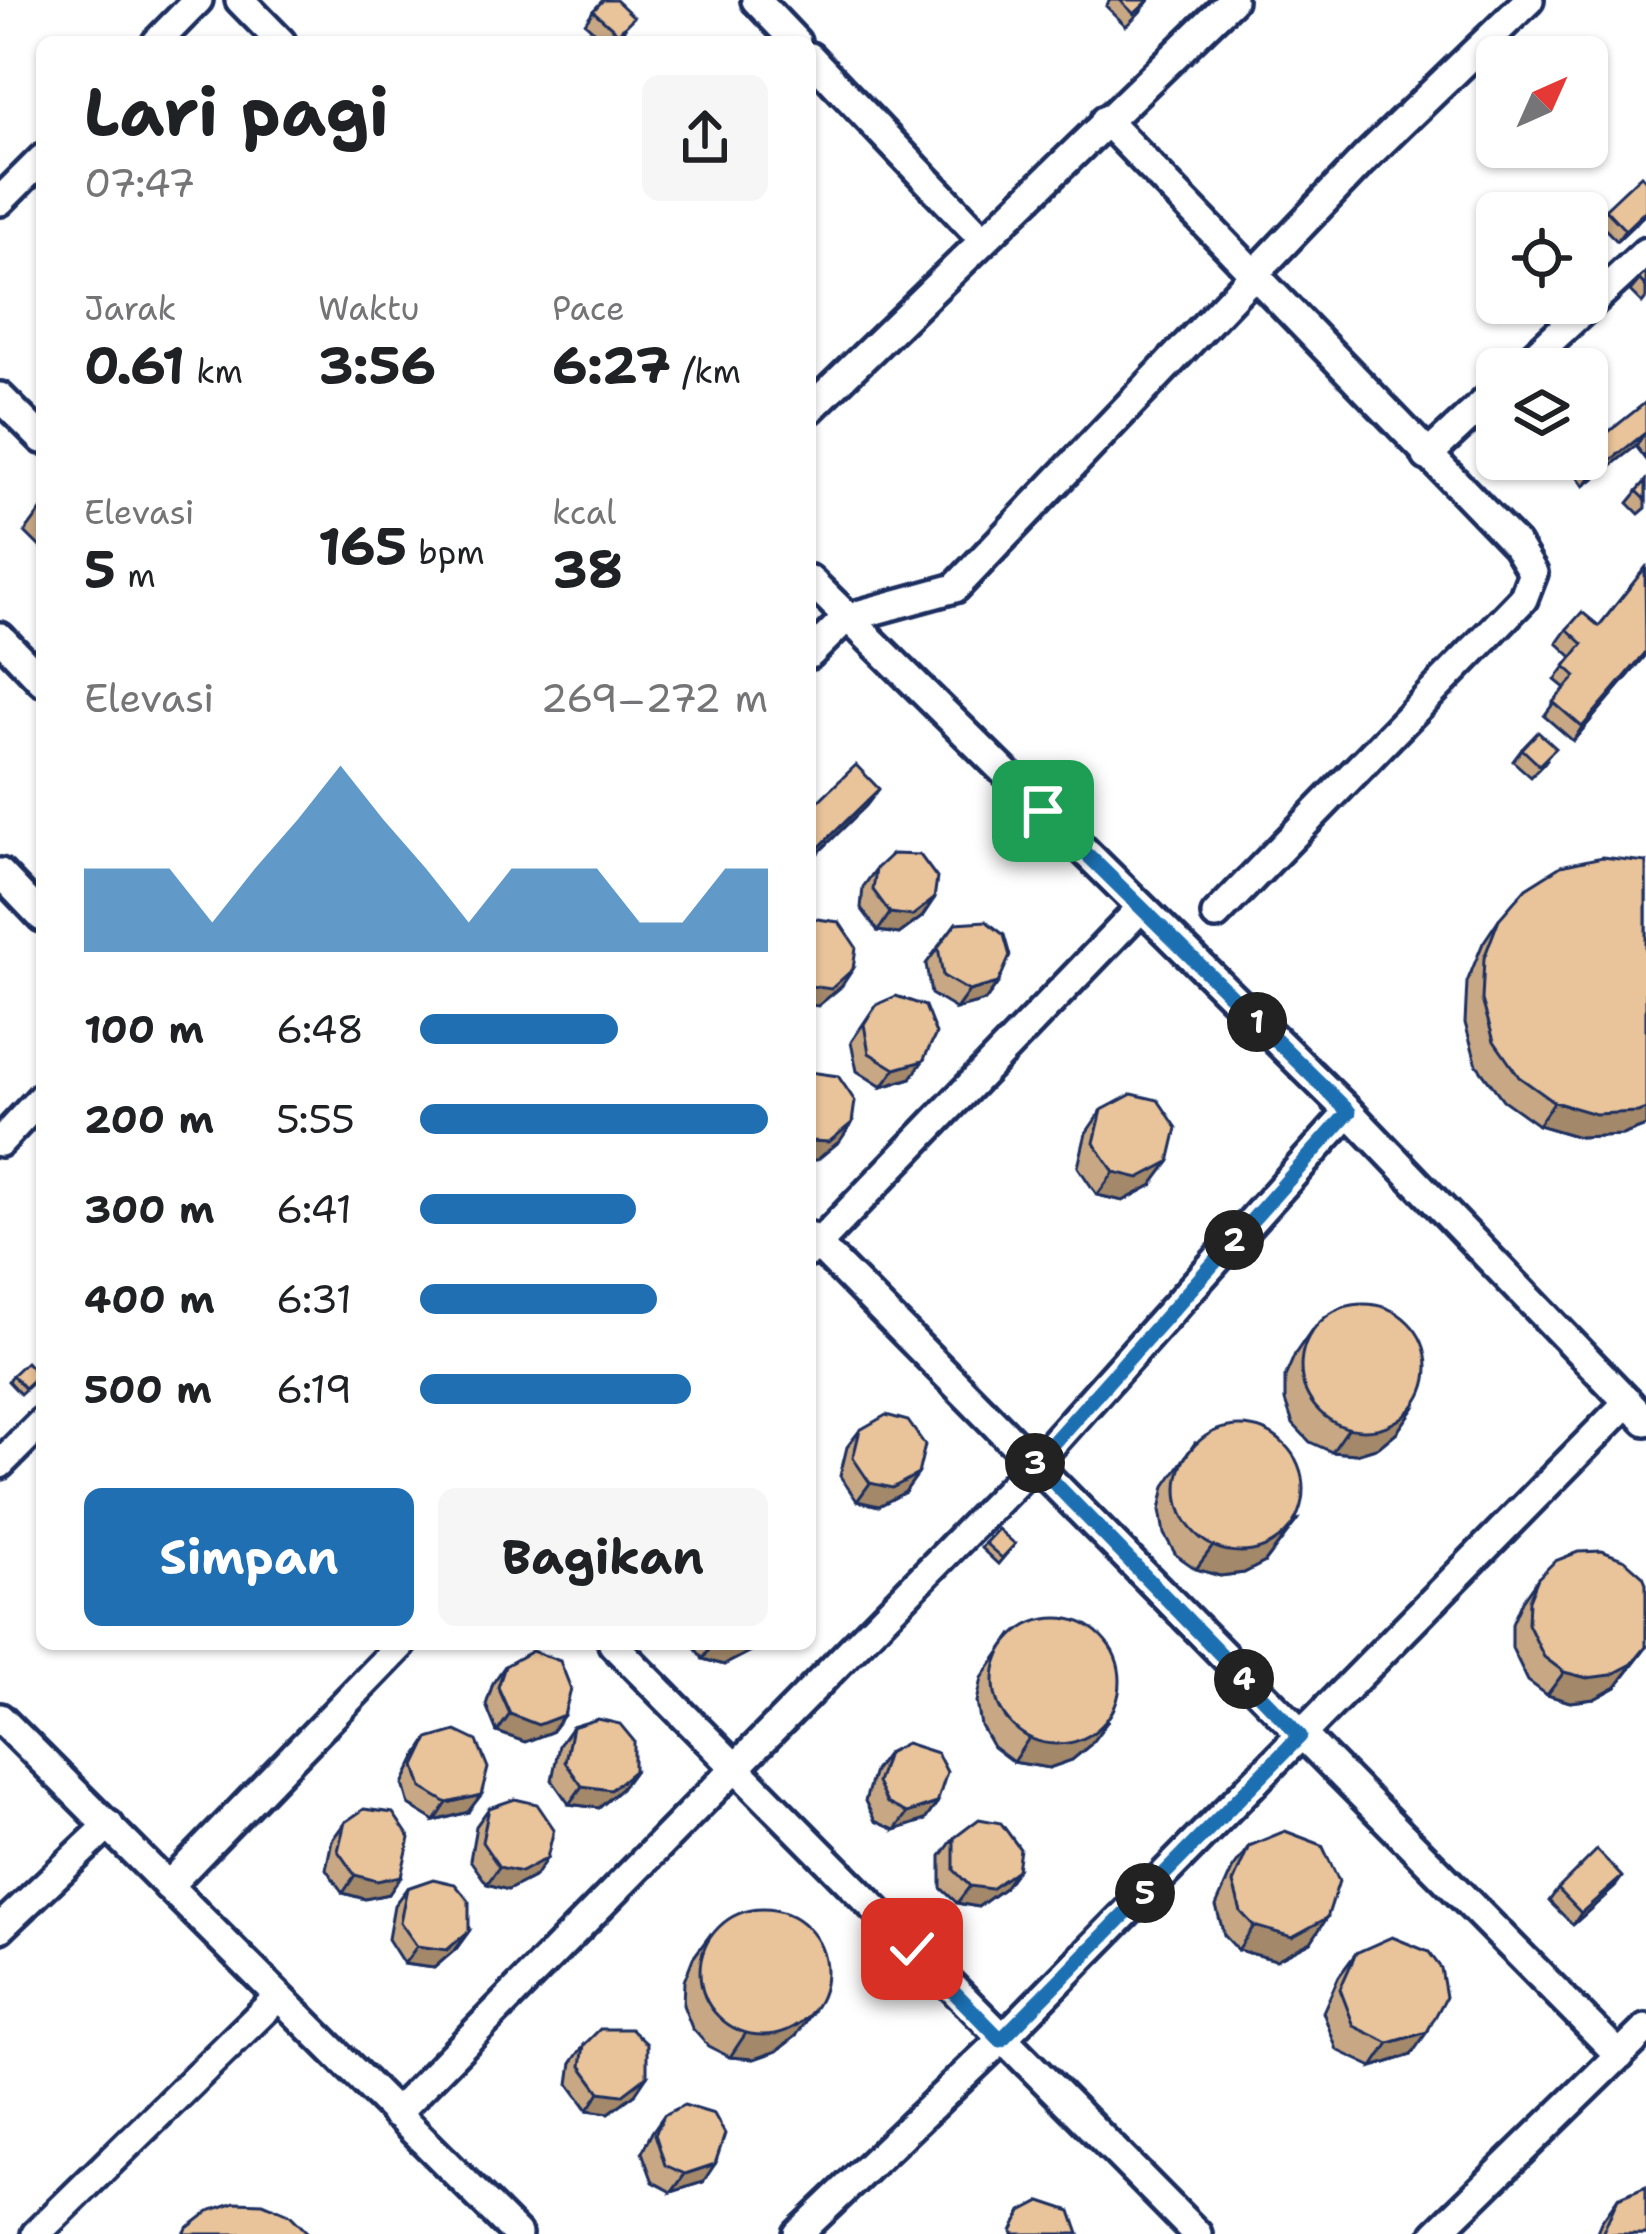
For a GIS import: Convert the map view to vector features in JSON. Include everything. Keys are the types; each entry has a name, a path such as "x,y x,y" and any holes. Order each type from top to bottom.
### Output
{"lane":[{"path":"163,36 198,0"},
{"path":"240,0 275,36"},
{"path":"756,0 790,36"},
{"path":"816,648 846,618 955,588 1252,278 1529,0"},
{"path":"816,403 1229,1"},
{"path":"816,63 982,238"},
{"path":"1105,120 1252,278 1516,545 1533,574 1523,599 1216,915"},
{"path":"0,202 36,165"},
{"path":"1543,348 1646,252"},
{"path":"0,397 36,433"},
{"path":"1427,456 1476,410"},
{"path":"798,2234 1001,2040 1300,1736 1637,1411 1349,1112 816,586"},
{"path":"0,637 36,675"},
{"path":"0,873 36,911"},
{"path":"816,1242 1141,908"},
{"path":"0,1142 36,1103"},
{"path":"395,2114 1035,1463 1349,1112"},
{"path":"816,1248 1620,2056"},
{"path":"0,1464 36,1428"},
{"path":"168,1886 397,1650"},
{"path":"619,1650 1197,2234"},
{"path":"0,1718 276,1999 518,2234"},
{"path":"0,1928 110,1825"},
{"path":"35,2234 276,1999"},
{"path":"1436,2234 1646,2030"}],"building":[{"path":"603,0 616,0 634,17 618,33 593,11"},
{"path":"1120,0 1149,0 1134,14"},
{"path":"1641,175 1646,181 1646,210 1625,230 1608,206"},
{"path":"1646,402 1646,436 1608,462 1608,432"},
{"path":"1645,568 1646,652 1582,727 1553,702 1576,676 1565,666 1583,644 1567,629 1582,612 1599,626"},
{"path":"1538,732 1556,748 1539,765 1522,749"},
{"path":"856,765 879,789 816,850 816,803"},
{"path":"892,854 920,855 937,878 934,899 912,916 890,913 873,890 876,869"},
{"path":"1602,857 1646,862 1646,1109 1638,1112 1595,1114 1554,1102 1519,1077 1494,1041 1482,1000 1484,958 1499,919 1526,888 1561,866"},
{"path":"816,919 839,922 856,947 853,969 831,989 816,987"},
{"path":"986,921 1004,935 1010,956 998,983 969,991 943,976 938,947 956,923"},
{"path":"896,996 925,1006 936,1034 923,1061 895,1069 869,1053 864,1024 876,1005"},
{"path":"816,1073 838,1076 855,1101 852,1123 829,1142 816,1141"},
{"path":"1132,1094 1158,1100 1177,1128 1169,1162 1139,1178 1114,1172 1094,1143 1102,1110"},
{"path":"1364,1304 1388,1309 1409,1322 1422,1343 1427,1367 1422,1391 1409,1412 1388,1425 1364,1430 1340,1425 1319,1412 1306,1391 1301,1367 1306,1343 1319,1322 1340,1309"},
{"path":"26,1362 36,1373 24,1388 12,1375"},
{"path":"886,1415 908,1421 925,1445 918,1474 892,1488 870,1483 853,1458 860,1430"},
{"path":"1240,1426 1264,1431 1285,1444 1298,1465 1303,1489 1298,1513 1285,1534 1264,1547 1240,1552 1216,1547 1195,1534 1182,1513 1177,1489 1182,1465 1195,1444 1216,1431"},
{"path":"998,1529 1015,1544 1002,1558 985,1543"},
{"path":"1602,1551 1625,1560 1643,1576 1646,1647 1632,1664 1611,1675 1587,1678 1564,1672 1544,1657 1528,1624 1529,1600 1538,1578 1555,1561 1578,1552"},
{"path":"1057,1618 1081,1623 1102,1636 1115,1657 1120,1681 1115,1705 1102,1726 1081,1739 1057,1744 1033,1739 1012,1726 999,1705 994,1681 999,1657 1012,1636 1033,1623"},
{"path":"532,1651 560,1661 571,1689 564,1715 538,1725 510,1714 498,1687 505,1666"},
{"path":"598,1719 620,1724 634,1741 634,1771 611,1790 582,1786 565,1762 572,1727"},
{"path":"456,1731 477,1741 488,1768 481,1795 447,1803 422,1788 415,1766 428,1739"},
{"path":"906,1743 937,1753 947,1772 937,1803 907,1813 887,1803 877,1783 887,1753"},
{"path":"515,1799 537,1804 554,1829 547,1858 521,1872 499,1867 482,1842 489,1808"},
{"path":"364,1809 393,1813 410,1838 401,1876 377,1881 355,1875 338,1851 345,1822"},
{"path":"979,1819 1001,1823 1020,1849 1017,1870 991,1889 970,1886 954,1870 954,1838"},
{"path":"1285,1831 1322,1845 1339,1881 1327,1918 1292,1937 1254,1926 1241,1912 1233,1883 1249,1846"},
{"path":"1597,1850 1622,1877 1581,1913 1558,1889"},
{"path":"433,1879 455,1884 469,1901 469,1931 447,1950 417,1946 400,1922 407,1888"},
{"path":"763,1909 787,1914 808,1927 821,1948 826,1972 821,1996 808,2017 787,2030 763,2035 739,2030 718,2017 705,1996 700,1972 705,1948 718,1927 739,1914"},
{"path":"1392,1937 1429,1952 1441,1968 1446,1997 1427,2032 1389,2043 1354,2026 1340,1989 1356,1953"},
{"path":"600,2029 631,2029 647,2044 647,2076 622,2095 600,2092 581,2066 584,2045"},
{"path":"684,2105 714,2114 725,2134 715,2164 685,2174 665,2165 655,2134 664,2115"},
{"path":"1646,2186 1646,2234 1602,2234 1618,2198"},
{"path":"1041,2201 1071,2211 1079,2234 1013,2234 1022,2211"},
{"path":"235,2202 263,2203 289,2214 309,2234 184,2234 209,2211"}],"route":[{"path":"912,1949 1001,2040 1300,1736 1035,1463 1349,1112 1043,811"}]}
